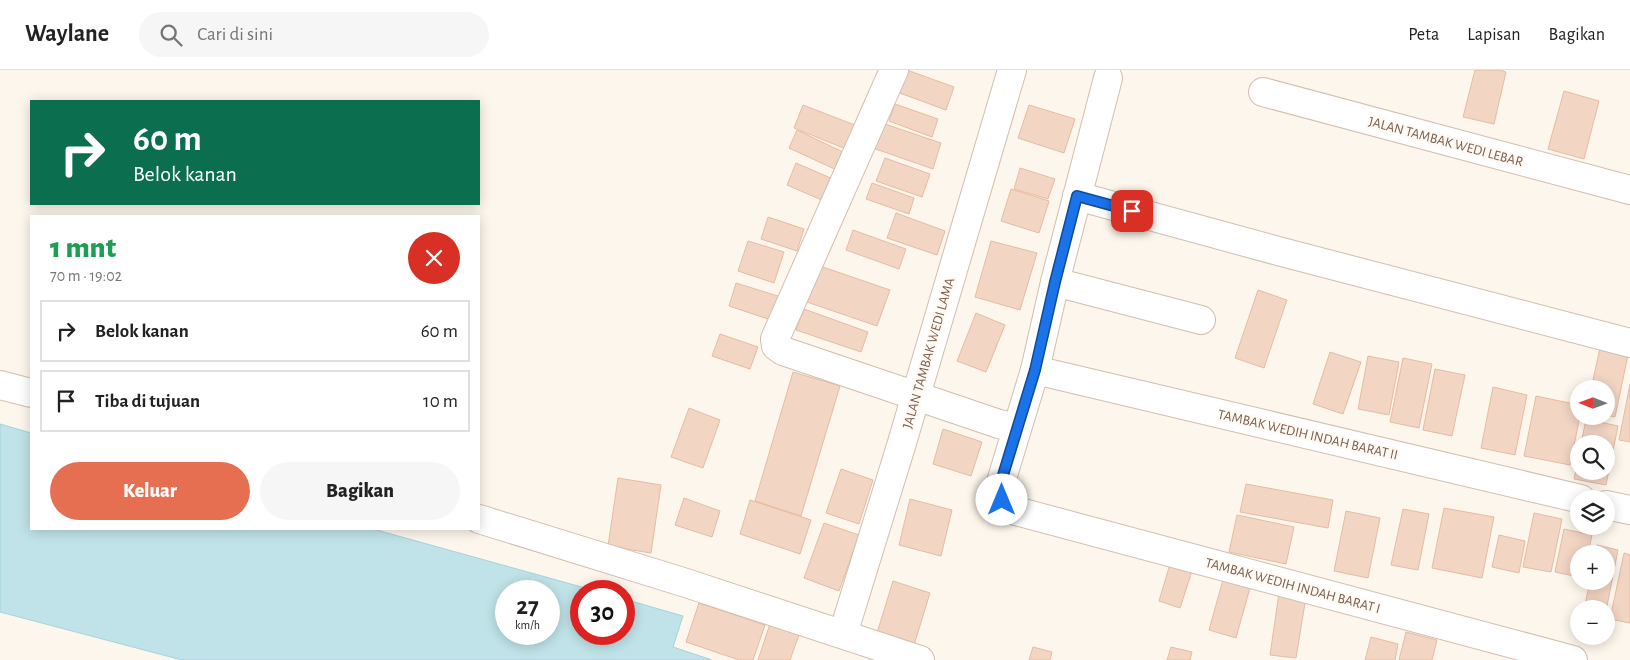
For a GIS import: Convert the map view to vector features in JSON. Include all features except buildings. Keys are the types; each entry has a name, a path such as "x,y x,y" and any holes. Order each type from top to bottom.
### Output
{"street":[{"path":"894,70 775,339 776,346 783,351 998,424 1016,428 1035,370 1055,282 1108,78"},
{"name":"JALAN TAMBAK WEDI LAMA","path":"843,634 1012,70"},
{"name":"JALAN TAMBAK WEDI LEBAR","path":"1263,92 1630,190"},
{"path":"1077,196 1278,251 1630,343"},
{"path":"1055,282 1201,320"},
{"name":"TAMBAK WEDIH INDAH BARAT II","path":"1035,370 1570,496"},
{"path":"0,385 30,393"},
{"name":"TAMBAK WEDIH INDAH BARAT I","path":"1016,428 1000,485 1002,500 1012,510 1573,660"},
{"path":"1615,507 1630,510"},
{"path":"480,519 686,583 920,660"}],"water":[{"path":"0,424 30,433 30,530 377,530 556,580 495,580 495,645 560,645 560,581 570,584 570,645 635,645 635,602 683,616 673,647 712,660 182,660 0,612"}],"route":[{"path":"1002,500 1000,485 1035,370 1077,196 1132,211"}]}
